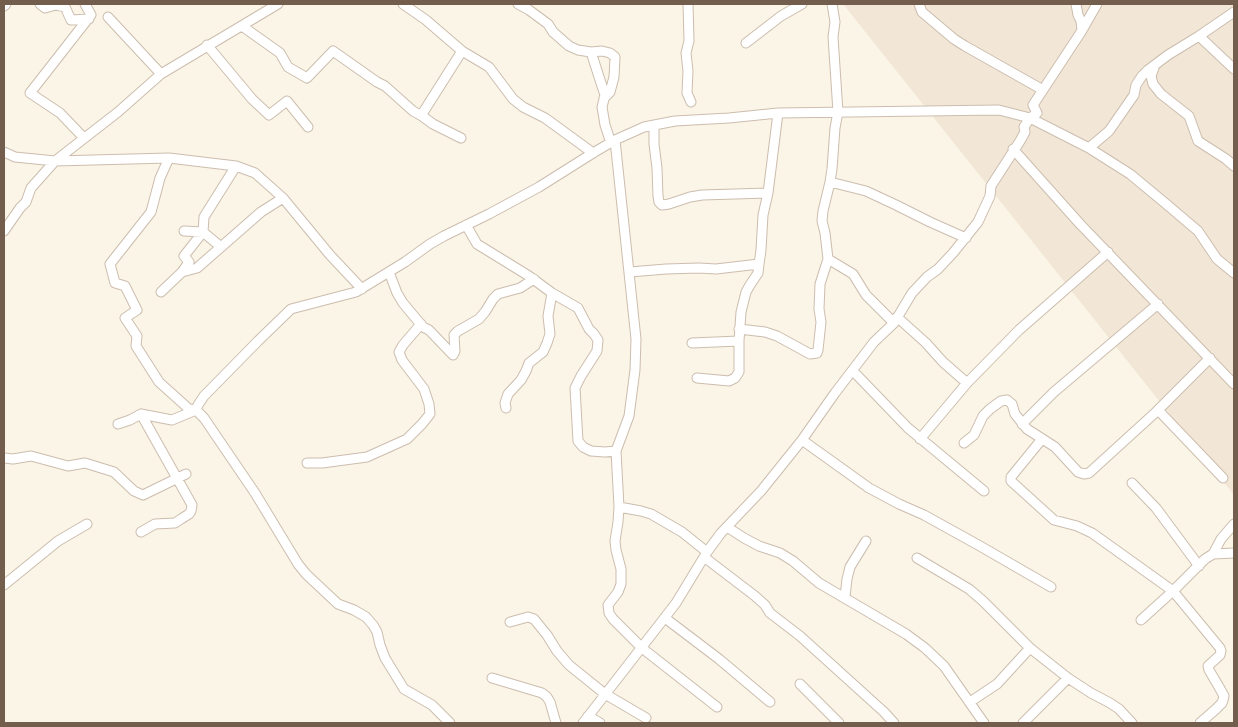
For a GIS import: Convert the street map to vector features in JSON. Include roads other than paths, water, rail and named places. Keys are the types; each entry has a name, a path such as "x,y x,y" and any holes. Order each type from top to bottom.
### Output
{"street":[{"path":"40,4 45,8 56,5 65,7 71,20 88,19"},
{"path":"84,138 60,113 30,93 91,15 85,4"},
{"path":"4,231 26,202 31,188 55,162 118,112 160,74 278,4"},
{"path":"404,4 417,8 426,20 462,51 489,67 513,99 523,107 545,118 593,153"},
{"path":"518,4 548,24 553,32 569,46 590,52 602,51 610,53 615,57 614,77 610,92 604,98"},
{"path":"688,4 687,93 691,102"},
{"path":"746,44 781,16 802,4"},
{"path":"740,329 771,334 810,354 817,353 821,322 819,308 820,284 828,259 822,222 832,169 838,112 833,38 835,22 832,4"},
{"path":"919,4 922,12 954,39 1044,90"},
{"path":"1076,4 1082,30"},
{"path":"600,723 586,720 676,603 706,554 802,440 874,342 895,320 912,293 927,277 938,269 978,222 990,196 992,186 1025,132 1024,127 1030,118 1037,113 1033,105 1097,4"},
{"path":"1089,148 1109,131 1134,95 1136,85 1142,76 1155,65 1234,12"},
{"path":"108,18 160,74"},
{"path":"242,26 280,54 288,67 307,78 332,51 385,86 413,111 433,124 461,138"},
{"path":"1198,36 1234,69"},
{"path":"207,45 252,99 269,115 287,101 308,127"},
{"path":"422,116 462,51"},
{"path":"590,52 605,95 602,107 605,125 613,141 630,272 636,340 630,416 616,451 619,507 615,541 621,569 621,584 618,592 608,605 609,613 642,648 717,707"},
{"path":"1155,65 1151,76 1153,84 1161,94 1189,116 1198,140 1234,166"},
{"path":"118,424 141,414 172,420 196,410 204,396 292,309 356,292 430,244 539,187 613,141 644,127 675,121 778,113 999,110 1030,118 1089,148 1130,174 1198,231 1217,259 1234,273"},
{"path":"697,378 730,381 739,372 741,312 750,284 758,273 762,250 763,215 768,193 778,113"},
{"path":"654,125 658,196 659,202 662,205 690,197 768,193"},
{"path":"1015,148 1080,224 1234,384"},
{"path":"4,152 15,157 55,162 169,158 236,166 254,174 283,198 330,255 362,289"},
{"path":"169,158 160,178 151,212 110,264 115,284 125,286 137,310 125,318 137,336 136,346 159,382 190,409 196,410 204,418 255,493 306,574 338,604 366,617 377,632 385,658 404,689 432,705 450,723"},
{"path":"161,292 182,272 189,262 184,256 203,232 204,218 236,166"},
{"path":"830,182 866,191 966,238"},
{"path":"182,272 197,268 261,212 283,198"},
{"path":"466,225 477,244 578,308 589,329 598,340 597,351 580,376 575,388 578,441 583,447 591,451 616,451"},
{"path":"184,231 203,232 221,247"},
{"path":"920,439 967,383 1019,330 1108,252"},
{"path":"828,259 852,274 866,296 926,343 943,362 967,383"},
{"path":"630,272 666,269 716,269 759,264"},
{"path":"389,272 403,303 452,355 456,351 454,335 479,319 498,294 520,288 534,279"},
{"path":"506,408 505,403 508,394 521,380 529,363 543,352 547,343 550,334 548,316 552,293"},
{"path":"1022,424 1054,392 1158,304"},
{"path":"307,463 367,458 407,439 422,424 430,414 429,404 424,389 402,360 399,352 421,324"},
{"path":"692,343 739,341"},
{"path":"964,443 974,435 983,416 990,409 1001,401 1007,400 1012,404 1014,414 1027,430 1055,447 1078,472 1089,473 1158,410 1210,358"},
{"path":"853,371 920,439 984,491"},
{"path":"1158,410 1223,478"},
{"path":"141,414 192,505 191,511 181,519 174,522 155,524 141,532"},
{"path":"1042,439 1011,477 1011,481 1054,520 1077,526 1092,533 1173,591 1220,648 1220,655 1208,666 1224,696 1222,704 1200,723"},
{"path":"802,440 869,488 924,515 1051,587"},
{"path":"4,458 13,459 31,456 68,466 85,463 114,472 134,490 143,494 186,474"},
{"path":"1132,483 1156,508 1198,566"},
{"path":"619,507 651,514 682,532 765,605 770,613 800,636 894,723"},
{"path":"4,585 58,541 87,524"},
{"path":"1213,554 1221,539 1234,524"},
{"path":"727,527 759,546 780,553 793,561 819,583 906,634 925,648 944,666 984,723"},
{"path":"845,597 850,567 866,542"},
{"path":"1141,620 1205,559 1213,554 1234,553"},
{"path":"917,558 969,589 983,600 1030,648 1068,678 1119,709 1132,723"},
{"path":"510,622 528,618 534,619 569,665 605,694 646,718"},
{"path":"665,618 719,659 770,702"},
{"path":"970,702 997,684 1030,648"},
{"path":"492,678 542,693 550,702 556,723"},
{"path":"1023,723 1068,678"},
{"path":"800,684 839,723"}]}
